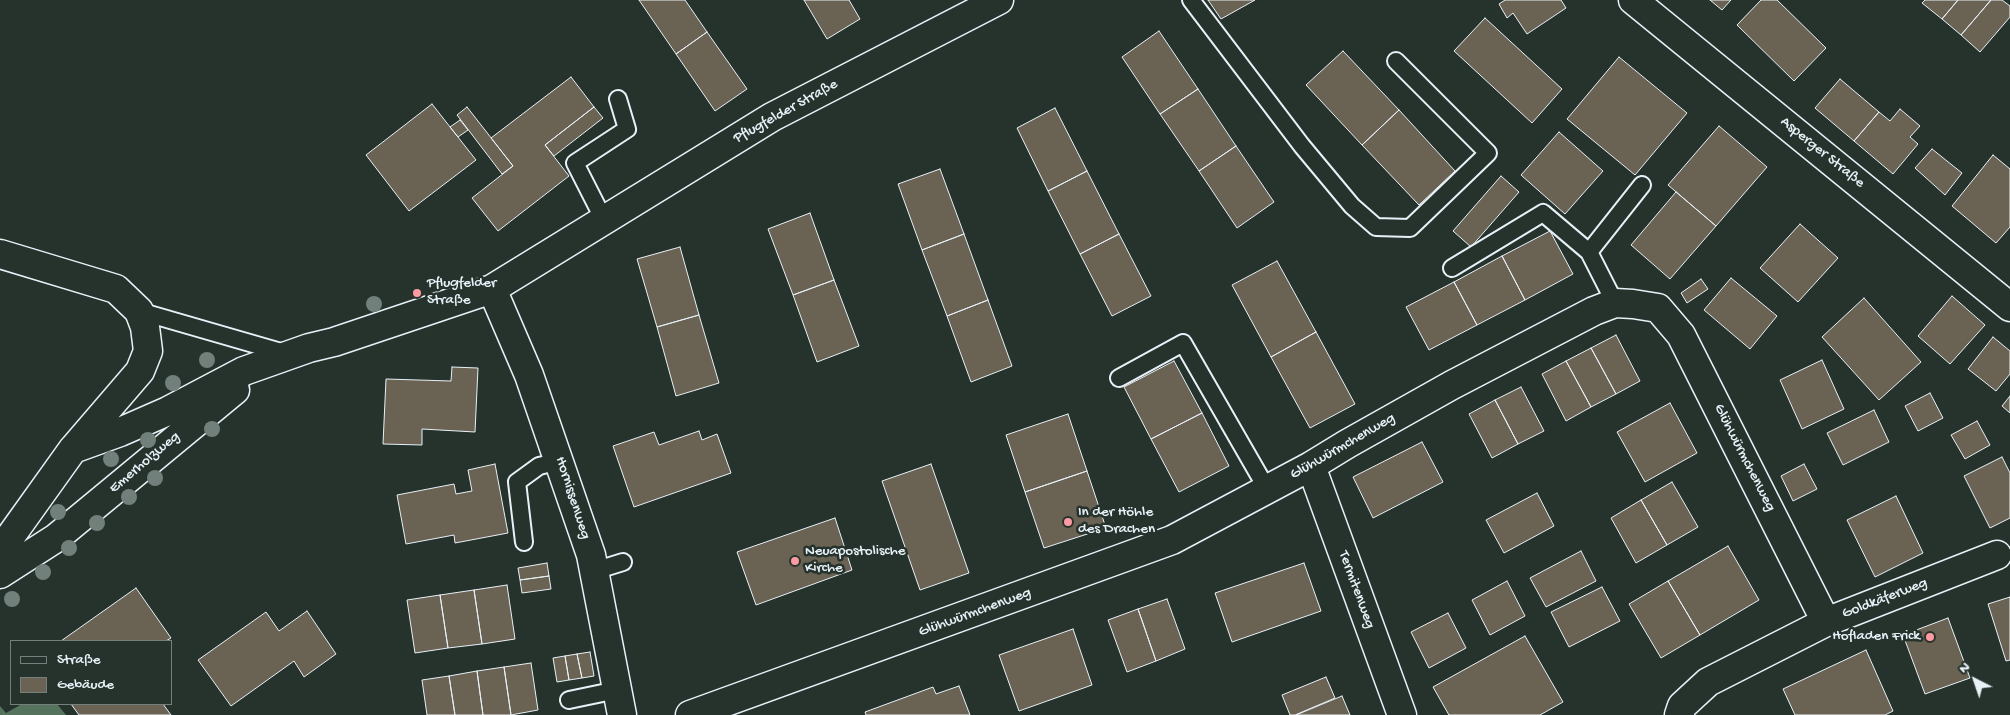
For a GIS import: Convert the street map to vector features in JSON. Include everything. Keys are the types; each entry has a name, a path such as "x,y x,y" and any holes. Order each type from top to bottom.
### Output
{"street":[{"name":"Pflugfelder Straße","path":"334,342 492,289 772,117 998,0"},
{"name":"Asperger Straße","path":"1633,0 2010,307"},
{"path":"0,254 116,289 139,311 145,327 148,351 140,371 73,449 0,551"},
{"name":"Hornissenweg","path":"492,289 530,375 591,555 619,703"},
{"name":"Glühwürmchenweg","path":"690,715 1172,540 1311,466 1452,386 1594,311 1615,303 1658,308 1681,335 1826,622"},
{"name":"Emerholzweg","path":"73,449 152,418 244,371 291,354 334,342"},
{"name":"Emerholzweg","path":"0,574 56,538 238,387 291,354"},
{"name":"Termitenweg","path":"1311,466 1402,715"},
{"name":"Goldkäferweg","path":"1679,715 1682,706 1708,682 1826,622 1997,555"}],"lane":[{"path":"1192,0 1296,139 1352,206 1376,227 1410,228 1488,152 1396,61"},
{"path":"604,220 575,163 627,130 618,99"},
{"path":"1589,252 1642,186"},
{"path":"1452,268 1543,213 1589,252 1615,303"},
{"path":"139,311 291,354"},
{"path":"1119,378 1183,343 1267,489"},
{"path":"524,542 517,482 539,466 560,461"},
{"path":"594,571 623,562"},
{"path":"569,700 619,703"}],"green space":[{"path":"20,705 58,705 66,715 0,715 0,706 6,713"}],"building":[{"path":"639,0 685,0 707,32 676,54"},
{"path":"804,0 849,0 860,19 827,39"},
{"path":"1208,0 1255,0 1221,19"},
{"path":"1505,0 1561,0 1566,8 1527,34 1513,13 1507,18 1499,4"},
{"path":"1710,0 1731,0 1722,10"},
{"path":"1761,0 1777,0 1826,48 1794,81 1737,25"},
{"path":"1925,0 1958,0 1942,19 1922,3"},
{"path":"1958,0 1991,0 1961,35 1942,19"},
{"path":"1991,0 2002,0 2010,6 2010,17 1980,52 1961,35"},
{"path":"1485,18 1562,89 1532,123 1454,51"},
{"path":"1159,31 1198,89 1160,114 1122,57"},
{"path":"707,32 747,89 715,111 676,54"},
{"path":"1343,51 1399,110 1362,145 1306,85"},
{"path":"1619,57 1687,113 1635,175 1567,119"},
{"path":"571,77 594,107 545,145 569,176 498,231 472,198 513,166 491,138"},
{"path":"1840,79 1879,112 1854,141 1815,108"},
{"path":"1198,89 1236,146 1199,171 1160,114"},
{"path":"432,104 476,160 409,211 366,155"},
{"path":"467,107 513,166 502,174 457,115"},
{"path":"594,107 603,118 554,156 545,145"},
{"path":"1055,108 1087,171 1048,191 1017,128"},
{"path":"1900,109 1920,126 1910,137 1918,144 1893,174 1854,141 1879,112 1890,121"},
{"path":"1399,110 1455,171 1419,205 1362,145"},
{"path":"460,120 468,130 458,137 450,127"},
{"path":"1719,126 1767,167 1716,226 1668,185"},
{"path":"1559,132 1603,171 1565,214 1521,175"},
{"path":"1236,146 1274,202 1237,228 1199,171"},
{"path":"1932,149 1962,173 1945,195 1915,168"},
{"path":"1993,155 2010,169 2010,227 1996,243 1952,206"},
{"path":"940,169 964,234 922,250 898,184"},
{"path":"1087,171 1119,234 1080,254 1048,191"},
{"path":"1501,176 1519,192 1471,247 1453,231"},
{"path":"1676,192 1716,226 1670,279 1631,245"},
{"path":"810,213 834,280 793,295 768,229"},
{"path":"1800,224 1838,258 1798,302 1760,268"},
{"path":"1550,231 1573,274 1525,300 1502,256"},
{"path":"964,234 988,300 947,316 922,250"},
{"path":"1119,234 1151,296 1112,316 1080,254"},
{"path":"680,247 699,315 657,327 637,259"},
{"path":"1502,256 1525,300 1477,325 1454,282"},
{"path":"1277,261 1316,332 1271,357 1232,285"},
{"path":"1731,278 1777,316 1750,349 1704,310"},
{"path":"1701,279 1708,289 1687,303 1681,293"},
{"path":"834,280 859,346 817,362 793,295"},
{"path":"1454,282 1477,325 1429,350 1406,307"},
{"path":"1952,296 1985,325 1950,364 1918,336"},
{"path":"1864,298 1921,362 1879,400 1822,337"},
{"path":"988,300 1012,366 971,382 947,316"},
{"path":"699,315 719,383 676,396 657,327"},
{"path":"1316,332 1355,404 1310,428 1271,357"},
{"path":"1616,335 1640,381 1616,394 1591,348"},
{"path":"1993,337 2010,351 2010,374 1996,391 1968,369"},
{"path":"1591,348 1616,394 1591,407 1566,361"},
{"path":"1822,360 1844,409 1802,429 1780,380"},
{"path":"1174,361 1202,413 1151,439 1124,387"},
{"path":"1566,361 1591,407 1566,421 1542,374"},
{"path":"452,367 478,368 475,432 422,429 422,445 383,444 386,379 451,381"},
{"path":"1521,387 1544,431 1518,444 1495,400"},
{"path":"1930,393 1943,418 1918,431 1905,406"},
{"path":"2010,396 2010,413 2002,406"},
{"path":"1495,400 1518,444 1492,458 1469,414"},
{"path":"1670,403 1697,453 1645,482 1617,432"},
{"path":"1874,410 1889,442 1843,465 1827,433"},
{"path":"1202,413 1229,466 1179,492 1151,439"},
{"path":"1068,414 1087,471 1025,492 1006,435"},
{"path":"1977,421 1990,445 1965,459 1951,435"},
{"path":"699,431 702,440 717,434 731,473 634,507 613,446 654,432 659,445"},
{"path":"1422,442 1443,482 1373,518 1353,477"},
{"path":"2002,457 2010,473 2010,518 1990,528 1964,476"},
{"path":"495,464 508,533 455,543 454,535 406,544 397,495 454,484 456,494 472,491 468,470"},
{"path":"931,464 969,573 920,590 882,481"},
{"path":"1804,464 1817,489 1793,501 1781,476"},
{"path":"1087,471 1106,528 1044,548 1025,492"},
{"path":"1672,482 1698,527 1667,545 1641,500"},
{"path":"1537,493 1554,526 1504,553 1486,520"},
{"path":"1896,496 1923,553 1875,577 1847,520"},
{"path":"1641,500 1667,545 1636,563 1611,518"},
{"name":"Neuapostolische Kirche","path":"835,518 852,570 756,605 737,552"},
{"path":"1728,546 1759,600 1700,635 1668,581"},
{"path":"1581,551 1596,581 1546,607 1530,578"},
{"path":"547,563 549,576 520,580 518,568"},
{"path":"1304,563 1321,611 1232,642 1215,593"},
{"path":"549,576 551,589 522,593 520,580"},
{"path":"1507,581 1525,616 1490,635 1472,600"},
{"path":"1668,581 1700,635 1661,658 1629,604"},
{"path":"507,585 515,639 482,644 474,590"},
{"path":"1602,587 1620,621 1569,647 1551,612"},
{"path":"136,588 171,638 168,640 62,640"},
{"path":"474,590 482,644 448,648 440,595"},
{"path":"440,595 448,648 415,653 407,600"},
{"path":"2010,597 2010,660 2006,661 1988,604"},
{"path":"1167,599 1185,649 1156,661 1138,609"},
{"path":"1138,609 1156,661 1127,672 1108,620"},
{"path":"307,611 336,654 304,677 294,661 231,706 198,660 266,612 279,631"},
{"path":"1448,613 1466,648 1429,668 1411,632"},
{"path":"1948,618 1970,678 1925,694 1903,635"},
{"path":"1073,629 1092,685 1019,711 999,655"},
{"path":"1525,636 1563,702 1540,715 1449,715 1433,687"},
{"path":"1866,650 1893,711 1885,715 1795,715 1783,689"},
{"path":"590,652 594,676 582,678 577,654"},
{"path":"577,654 582,678 569,680 565,656"},
{"path":"565,656 569,680 557,682 553,658"},
{"path":"531,663 538,710 511,715 504,667"},
{"path":"504,667 511,715 483,715 477,671"},
{"path":"477,671 483,715 455,715 449,676"},
{"path":"449,676 455,715 427,715 422,680"},
{"path":"1326,677 1335,698 1295,715 1290,715 1282,695"},
{"path":"959,686 970,715 866,715 865,712 933,687 936,694"},
{"path":"1342,696 1350,715 1296,715"},
{"path":"72,705 164,705 171,715 79,715"}],"place":[{"name":"Pflugfelder Straße","path":"417,293"},
{"name":"In der Höhle des Drachen","path":"1068,522"},
{"name":"Neuapostolische Kirche","path":"795,561"},
{"name":"Hofladen Frick","path":"1930,637"}]}
